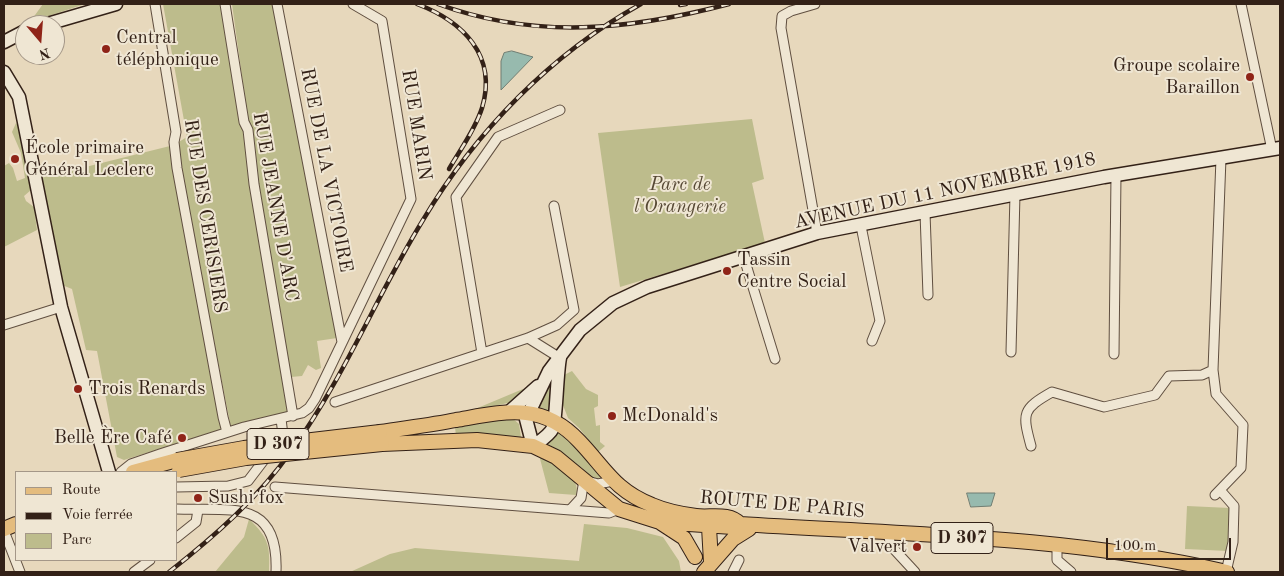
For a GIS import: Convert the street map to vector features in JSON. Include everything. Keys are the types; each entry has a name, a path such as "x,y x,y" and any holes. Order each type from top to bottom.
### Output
{"main road":[{"path":"65,19 116,4"},
{"path":"4,72 7,82 20,97 61,307 109,471"},
{"name":"AVENUE DU 11 NOVEMBRE 1918","path":"529,412 542,383 580,330 613,303 647,287 744,258 817,233 861,226 1116,175 1276,149"},
{"name":"AVENUE DU 11 NOVEMBRE 1918","path":"556,422 556,374 560,358"},
{"path":"510,411 542,383"},
{"name":"ROUTE DE PARIS","path":"141,471 381,438 510,411 529,412 556,422 570,431 613,482 650,504 698,517 719,516 736,520 744,526"},
{"path":"529,412 526,424 533,446 547,436 556,422"},
{"name":"ROUTE DE PARIS","path":"381,438 477,440 533,446 556,457 619,509 660,522 709,527 721,522 744,526 1057,548 1165,559 1226,572"},
{"path":"698,517 709,527"},
{"path":"660,522 684,538 695,557 697,572"},
{"path":"4,532 15,525"},
{"path":"707,567 744,526"},
{"path":"695,557 709,527"},
{"path":"707,567 709,527"},
{"name":"ROUTE DE PARIS","path":"1057,548 1151,560 1210,572"}],"street":[{"name":"RUE DES CERISIERS","path":"156,4 176,132 174,142 177,168 227,432"},
{"name":"RUE JEANNE D'ARC","path":"225,4 244,122 248,130 254,184 293,416"},
{"name":"RUE DE LA VICTOIRE","path":"278,4 342,342"},
{"name":"RUE MARIN","path":"293,416 309,408 411,199 382,21 354,4"},
{"path":"816,4 791,11 782,16 781,28 817,233"},
{"path":"1241,4 1276,149"},
{"path":"482,353 456,197 498,138 560,110"},
{"path":"1221,158 1213,370 1216,394 1243,425 1241,468 1218,493 1234,506 1233,542 1226,572"},
{"path":"1114,354 1116,175"},
{"path":"1011,352 1016,194"},
{"path":"335,402 528,338 557,325 574,310 554,206"},
{"path":"925,213 928,295"},
{"path":"861,226 880,321 872,341"},
{"path":"744,258 775,360"},
{"path":"4,325 61,307"},
{"path":"528,338 560,358"},
{"path":"1031,446 1024,421 1030,404 1052,392 1104,407 1155,394 1169,376 1202,375 1213,370"},
{"path":"122,471 131,464 227,432 293,416"},
{"path":"178,486 228,486 248,481 283,435 281,419"},
{"path":"570,510 581,498 584,480 598,484 613,482"},
{"path":"276,487 609,513 619,509"},
{"path":"178,509 244,512 259,519 274,538 276,572"},
{"path":"178,536 196,522 198,510"},
{"path":"4,532 15,560"},
{"path":"888,535 891,546 915,572"},
{"path":"1057,548 1057,560 1071,572"},
{"path":"733,572 739,560"},
{"path":"134,572 149,561"}],"green space":[{"path":"43,4 85,4 51,15 35,15"},
{"path":"163,4 221,4 292,413 231,428 176,148 177,143 187,137"},
{"path":"232,4 274,4 337,338 317,341 321,368 316,370 308,365 302,376 291,377 252,149"},
{"name":"Parc de l'Orangerie","path":"752,119 764,179 752,183 765,243 620,287 598,133"},
{"name":"École primaire Général Leclerc","path":"16,123 20,128 31,190 24,196 26,201 34,207 37,230 4,247 4,166 9,163 13,168 17,181 25,178 21,153 12,132"},
{"path":"170,146 222,429 124,460 117,457 97,351 86,350 72,289 62,285 41,178"},
{"path":"572,371 586,389 598,395 598,406 594,408 596,426 600,425 600,442 605,446 598,452 579,428 568,418 561,400 564,375"},
{"path":"552,376 550,412 537,408"},
{"path":"523,389 525,391 512,402 468,412"},
{"path":"510,416 519,424 521,437 456,436 455,427"},
{"path":"558,429 582,452 601,477 594,481 582,468 548,444"},
{"path":"539,455 558,466 571,477 577,488 576,495 549,493"},
{"path":"1187,506 1230,508 1228,551 1185,549"},
{"path":"249,519 261,532 267,543 269,572 215,572 244,537"},
{"path":"584,524 627,528 663,537 679,561 681,572 350,572 390,554 415,548 579,561"}],"water":[{"path":"512,51 533,57 501,90 501,61 504,53"},
{"path":"967,493 995,493 991,506 971,507"}],"railway":[{"path":"417,4 433,11 462,30 480,56 485,72 486,89 482,108 471,132 449,169"},
{"path":"438,4 511,23 547,27 619,25 656,20 729,4"},
{"path":"169,572 251,500 292,450 328,394 406,248 444,187 467,156 518,97 546,71 576,46 641,4"},
{"path":"680,5 686,4"}],"place":[{"name":"Central téléphonique","path":"106,49"},
{"name":"Groupe scolaire Baraillon","path":"1250,77"},
{"name":"École primaire Général Leclerc","path":"15,159"},
{"name":"Tassin Centre Social","path":"727,271"},
{"name":"Trois Renards","path":"78,389"},
{"name":"McDonald's","path":"612,416"},
{"name":"Belle Ère Café","path":"182,438"},
{"name":"Sushi fox","path":"198,498"},
{"name":"Valvert","path":"917,547"}]}
